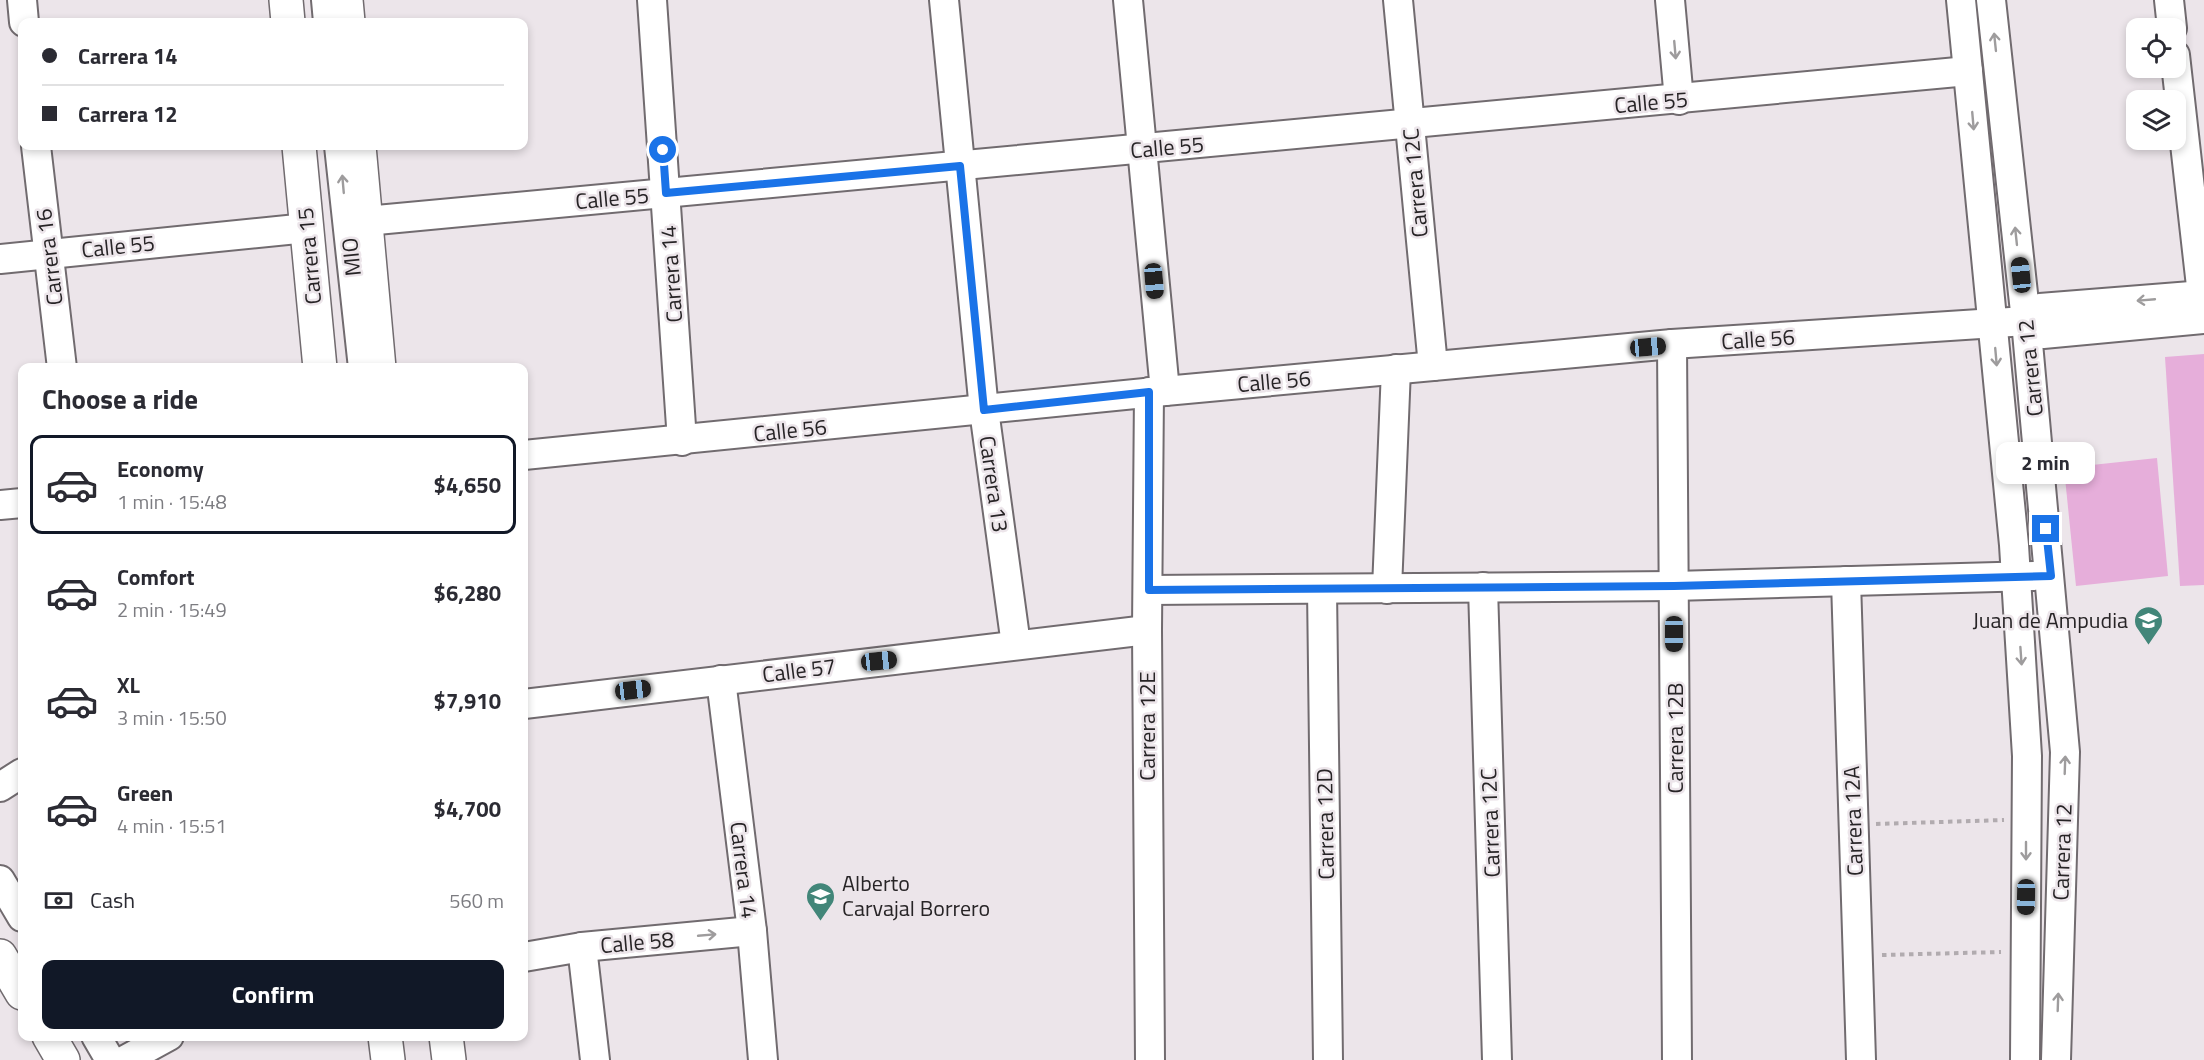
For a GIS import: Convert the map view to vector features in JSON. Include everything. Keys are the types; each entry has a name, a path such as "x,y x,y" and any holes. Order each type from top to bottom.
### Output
{"main road":[{"path":"286,0 288,18"},
{"path":"346,0 348,18"},
{"name":"Carrera 15","path":"299,150 320,363"},
{"path":"359,150 379,363"},
{"path":"0,956 18,986"},
{"path":"52,1041 63,1060"},
{"path":"386,1041 388,1060"},
{"path":"446,1041 448,1060"}],"street":[{"path":"22,0 24,18"},
{"path":"301,0 303,18"},
{"path":"326,0 328,18"},
{"name":"Carrera 14","path":"652,0 682,441"},
{"name":"Carrera 13","path":"944,0 984,410 1016,645"},
{"name":"Carrera 12E","path":"1128,0 1142,149 1157,392 1147,630 1150,1060"},
{"name":"Carrera 12C","path":"1398,0 1433,366"},
{"path":"1670,0 1679,100"},
{"name":"Carrera 12","path":"1961,0 2016,577 2027,756 2025,1060"},
{"name":"Carrera 12","path":"1991,0 2034,328 2065,752 2056,1060"},
{"path":"2169,0 2171,18"},
{"name":"Calle 55","path":"366,221 1679,100 1968,71"},
{"path":"2178,78 2203,303"},
{"name":"Carrera 16","path":"36,150 61,363"},
{"name":"MIO","path":"315,150 336,363"},
{"name":"MIO","path":"339,150 362,363"},
{"name":"Calle 55","path":"0,259 307,228"},
{"name":"Calle 56","path":"528,455 1396,369 1671,345 1992,324 2034,328 2040,308 2203,303"},
{"name":"Carrera 12B","path":"1671,345 1677,1060"},
{"path":"1387,589 1396,369"},
{"path":"0,505 18,503"},
{"path":"1149,590 1674,586 2051,576"},
{"name":"Carrera 12A","path":"1846,581 1861,1060"},
{"name":"Carrera 12C","path":"1484,587 1497,1060"},
{"name":"Carrera 12D","path":"1322,589 1328,1060"},
{"name":"Calle 57","path":"528,704 1147,630"},
{"name":"Carrera 14","path":"721,680 752,931 763,1060"},
{"path":"0,788 18,776"},
{"path":"0,880 18,910"},
{"name":"Calle 58","path":"528,956 582,947 752,931"},
{"path":"582,947 595,1060"},
{"path":"99,1041 110,1060"},
{"path":"125,1060 159,1041"},
{"path":"402,1041 404,1060"},
{"path":"432,1041 434,1060"}],"path":[{"path":"1853,825 2010,820"},
{"path":"1857,955 2006,952"}],"shaded area":[{"path":"2204,354 2204,585 2180,586 2165,357"},
{"path":"2157,458 2168,576 2076,586 2064,468"}],"place":[{"name":"Juan de Ampudia","path":"2149,646"},
{"name":"Alberto Carvajal Borrero","path":"821,922"}],"route":[{"path":"663,150 666,193 960,166 984,410 1149,392 1149,590 1674,586 2051,576 2046,529"}]}
